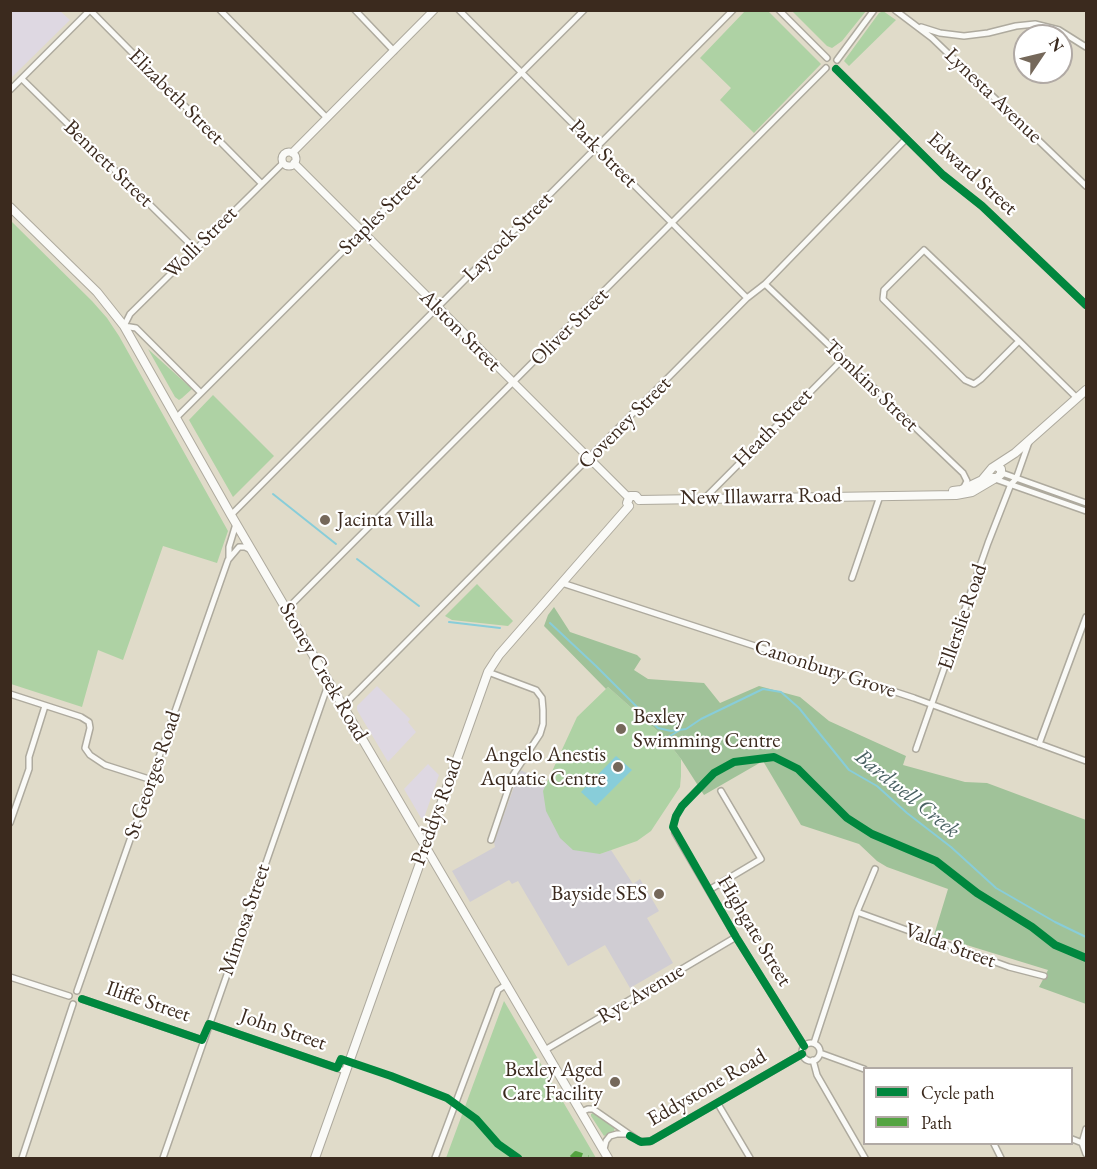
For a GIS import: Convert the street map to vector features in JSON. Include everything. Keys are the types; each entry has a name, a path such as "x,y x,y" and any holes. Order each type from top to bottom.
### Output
{"main road":[{"name":"Stoney Creek Road","path":"10,207 97,292 124,326 233,520 606,1155"},
{"name":"New Illawarra Road","path":"881,496 961,490 982,480 997,470 1086,390"},
{"name":"New Illawarra Road","path":"639,500 962,495 999,477 997,470"},
{"path":"634,495 639,500 637,506 629,506 628,498 634,495"},
{"name":"Preddys Road","path":"315,1158 488,672 499,656 629,506"}],"street":[{"path":"10,90 90,10"},
{"name":"Elizabeth Street","path":"90,10 261,183"},
{"path":"220,10 327,118"},
{"path":"355,10 394,51"},
{"path":"292,153 434,10"},
{"name":"Park Street","path":"459,10 747,298"},
{"name":"Staples Street","path":"176,418 584,10"},
{"name":"Laycock Street","path":"233,520 438,308 733,10"},
{"path":"779,10 827,58"},
{"path":"827,58 824,62 826,69 831,71 836,69 837,60 874,10"},
{"name":"Lynesta Avenue","path":"895,10 932,38 1086,186"},
{"path":"915,24 939,33 964,36 1025,24 1046,25 1070,35 1086,47"},
{"path":"827,58 833,57 837,60"},
{"name":"Oliver Street","path":"286,610 826,69"},
{"name":"Edward Street","path":"836,69 943,175 982,206 1086,305"},
{"name":"Bennett Street","path":"22,79 195,249"},
{"name":"Coveney Street","path":"343,706 433,612 589,459 747,298 765,284 906,139"},
{"path":"288,152 296,156 294,163 289,166 283,163 284,154 288,152"},
{"name":"Wolli Street","path":"124,326 130,314 283,163"},
{"name":"Alston Street","path":"294,163 628,498"},
{"path":"1018,341 974,384 965,380 883,299 884,290 924,250 1077,398"},
{"name":"Tomkins Street","path":"765,284 963,473 967,481 961,490"},
{"path":"124,326 136,328 201,393"},
{"name":"Heath Street","path":"705,498 843,359"},
{"path":"1011,484 1016,479 1024,452 1032,439"},
{"path":"997,470 1016,479 1086,503"},
{"path":"995,479 1086,511"},
{"name":"Ellerslie Road","path":"916,749 1011,484"},
{"path":"852,578 881,496"},
{"name":"St Georges Road","path":"77,991 228,560 233,520"},
{"path":"228,560 239,547 252,551"},
{"name":"Canonbury Grove","path":"562,583 933,705 1086,761"},
{"path":"1039,744 1086,617"},
{"path":"488,672 536,690 542,698 543,710 540,734 513,775 491,840"},
{"name":"Mimosa Street","path":"162,1158 329,682"},
{"path":"10,694 81,717 89,722 90,728 85,748 90,755 105,765 152,780"},
{"path":"10,823 29,769 29,757 45,706"},
{"path":"709,890 761,860 721,791"},
{"name":"Highgate Street","path":"675,832 736,937 804,1046"},
{"path":"814,1043 857,912 875,869"},
{"name":"Valda Street","path":"857,912 1010,967 1044,976"},
{"name":"Rye Avenue","path":"545,1050 736,937"},
{"path":"10,977 69,996"},
{"path":"435,1158 498,990 507,984"},
{"path":"73,991 77,991 81,994 82,999 79,1004 73,1004 69,996 73,991"},
{"name":"Iliffe Street","path":"82,999 202,1040"},
{"path":"22,1158 73,1004"},
{"name":"John Street","path":"209,1024 345,1071"},
{"path":"814,1043 804,1046 802,1054 807,1060 813,1060 820,1053"},
{"path":"814,1043 819,1047 820,1053"},
{"path":"820,1053 863,1069"},
{"name":"Eddystone Road","path":"581,1112 592,1109 641,1142 649,1142 802,1054"},
{"path":"813,1060 817,1075 866,1158"},
{"path":"718,1104 750,1158"},
{"path":"1086,1129 1084,1144 1086,1154"},
{"name":"Eddystone Road","path":"606,1155 606,1141 612,1135 629,1134"}],"shaded area":[{"path":"11,10 60,11 70,20 11,78"},
{"path":"377,686 410,719 408,722 416,732 388,762 357,710 357,706"},
{"path":"428,764 439,775 424,818 421,818 404,789"},
{"path":"520,770 541,779 546,787 543,791 600,854 611,850 633,884 640,879 659,911 647,918 673,963 630,988 605,945 568,966 518,881 512,884 509,880 470,902 452,871 495,847 494,842"}],"green space":[{"path":"745,11 768,11 821,64 754,133 720,100 731,88 700,58"},
{"path":"792,11 866,11 842,41 832,48 827,46"},
{"path":"883,11 896,20 849,66 844,61 879,13"},
{"path":"11,221 107,318 228,531 217,563 163,546 123,660 98,650 82,707 11,684"},
{"path":"148,349 192,389 179,400 175,397"},
{"path":"213,395 274,456 233,497 189,420"},
{"path":"477,584 513,621 508,626 452,620 445,616"},
{"path":"554,607 570,632 637,655 641,659 634,670 648,679 704,683 720,703 759,686 800,697 829,721 906,756 903,765 965,782 987,783 1086,820 1086,1004 1039,987 1048,970 934,935 948,889 887,867 859,844 801,825 763,761 704,795 663,736 608,687 606,689 544,626"},
{"name":"Angelo Anestis Aquatic Centre","path":"608,687 663,736 681,759 681,776 680,787 651,831 637,841 600,854 573,850 560,838 546,811 543,791 577,717"},
{"path":"504,1001 596,1158 446,1158"},
{"path":"593,1113 615,1126 614,1131 604,1136 591,1116"}],"water":[{"path":"616,756 632,770 596,806 581,792"}],"waterway":[{"name":"Bardwell Creek","path":"273,494 336,544"},
{"name":"Bardwell Creek","path":"357,559 419,606"},
{"name":"Bardwell Creek","path":"449,622 500,628"},
{"name":"Bardwell Creek","path":"550,623 658,728 671,731 686,729 701,719 763,689 781,692 799,708 849,770 877,786 951,847 996,888 1086,937"},
{"name":"Bardwell Creek","path":"670,736 680,730"}],"marked path":[{"path":"572,1158 576,1154 588,1158"}],"cycle path":[{"path":"836,69 943,175 982,206 1086,305"},
{"path":"804,1046 736,937 673,827 682,806 714,773 734,762 774,757 798,769 847,818 872,834 936,861 977,893 1032,927 1055,945 1086,958"},
{"path":"82,999 202,1040 209,1024 337,1068 341,1059 391,1076 447,1098 476,1119 498,1144 518,1158"},
{"path":"630,1136 641,1142 651,1141 802,1054"}],"place":[{"name":"Jacinta Villa","path":"325,520"},
{"name":"Bexley Swimming Centre","path":"621,729"},
{"name":"Angelo Anestis Aquatic Centre","path":"618,767"},
{"name":"Bayside SES","path":"659,894"},
{"name":"Bexley Aged Care Facility","path":"615,1082"}]}
